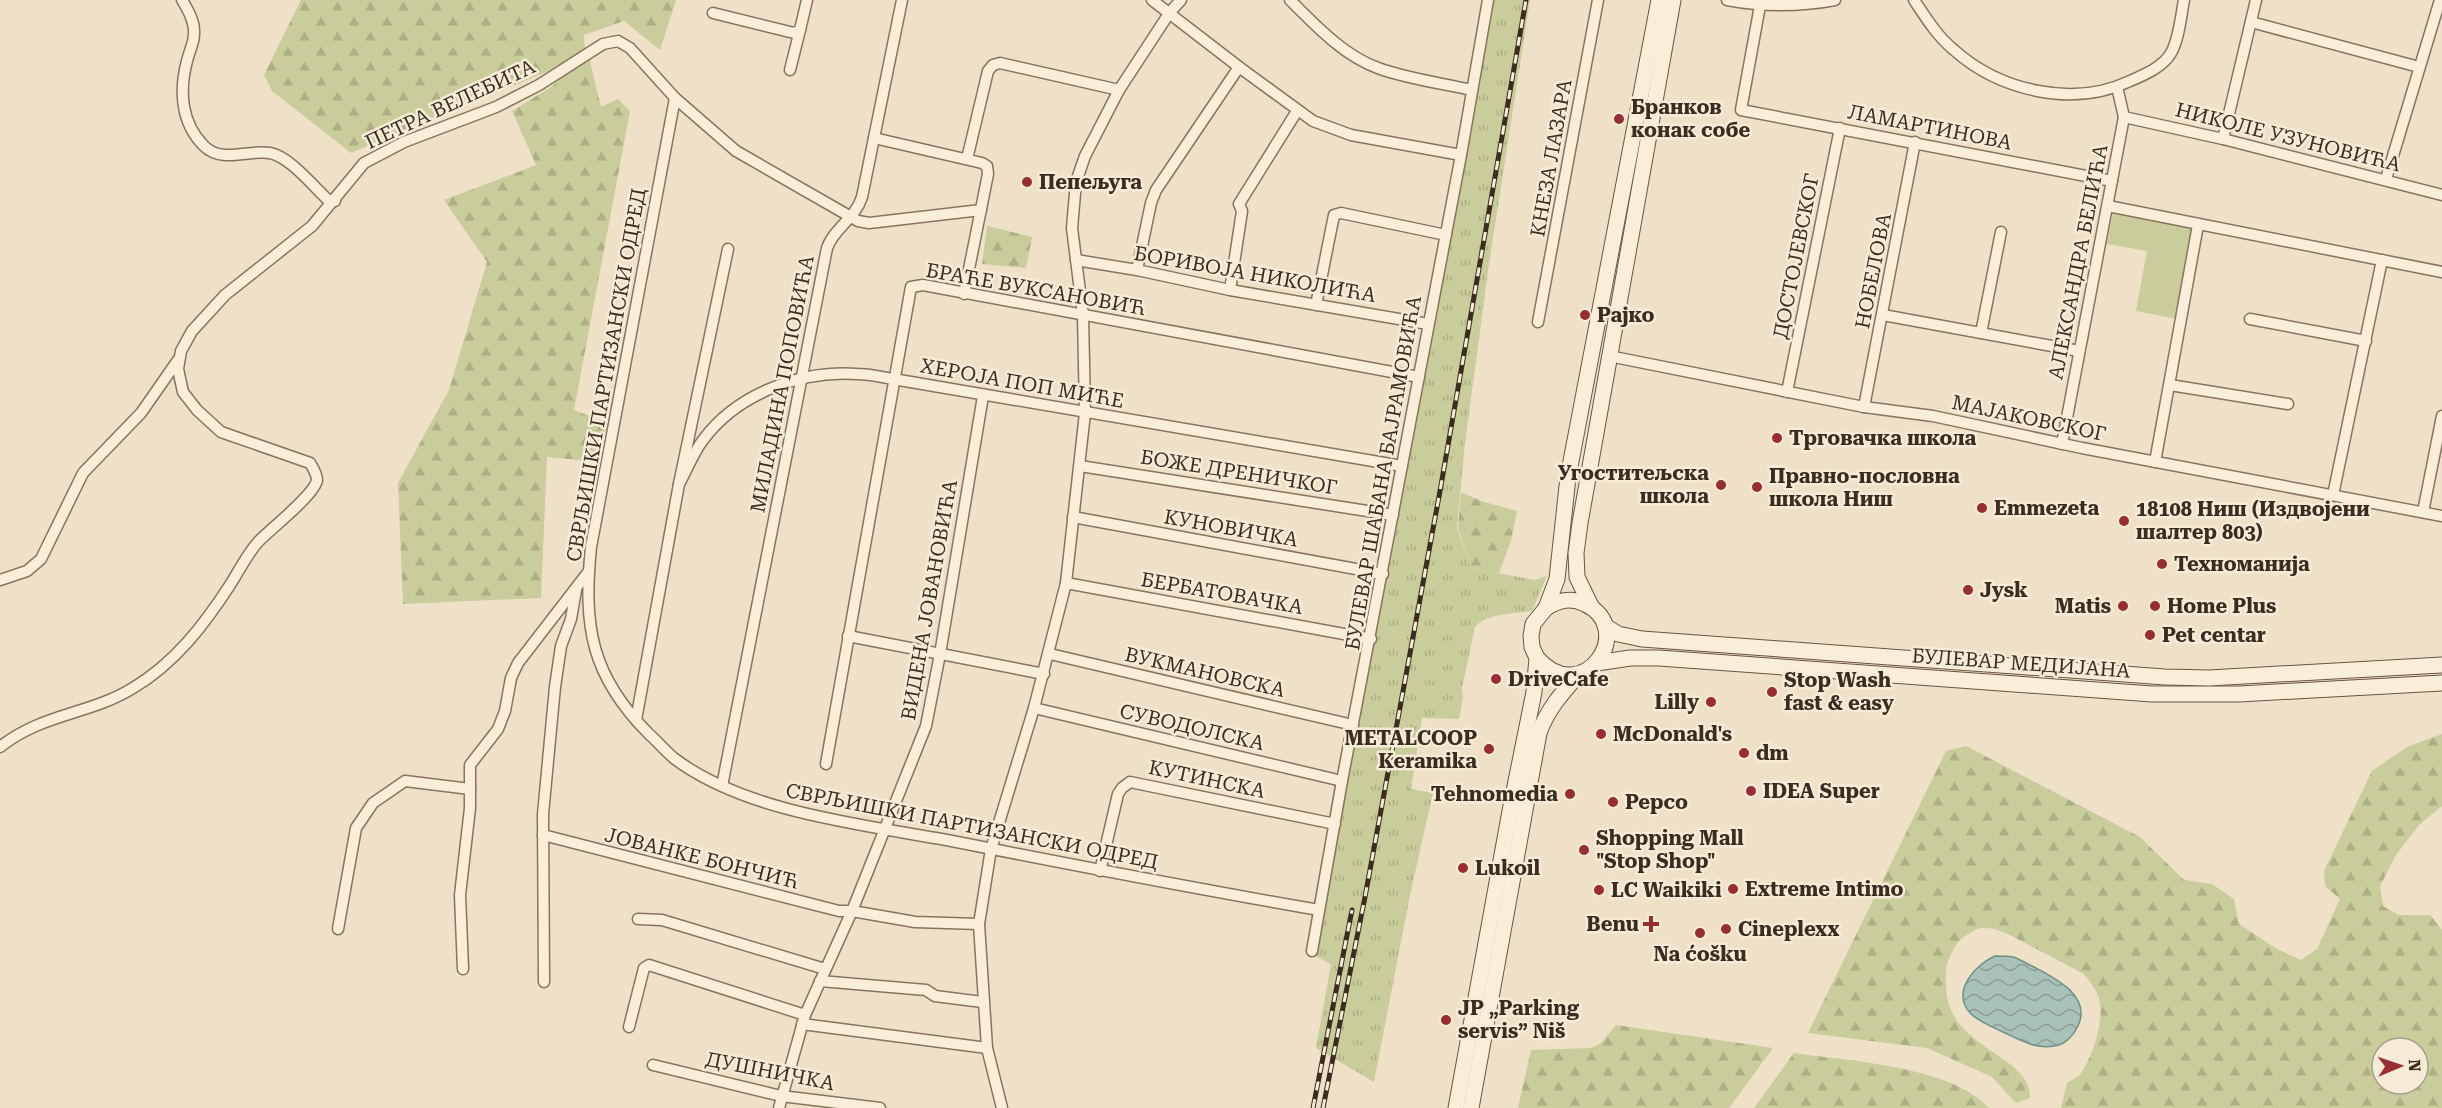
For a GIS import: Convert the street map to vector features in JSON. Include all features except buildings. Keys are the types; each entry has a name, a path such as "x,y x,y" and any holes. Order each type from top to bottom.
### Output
{"main road":[{"path":"1578,675 1566,676 1545,667 1537,658 1532,647 1531,636 1533,624 1546,608 1557,579 1568,477 1659,0"},
{"path":"1471,1108 1539,733 1557,699 1578,675 1597,663 1604,652 1607,639 1600,615 1591,606 1577,577 1576,553 1673,0"},
{"path":"1546,608 1556,602 1568,600 1580,601 1591,606"},
{"name":"БУЛЕВАР МЕДИЈАНА","path":"1605,626 1618,634 1642,639 2165,677 2209,678 2442,665"},
{"name":"БУЛЕВАР МЕДИЈАНА","path":"1597,663 1636,657 1659,658 2152,693 2239,694 2442,683"},
{"path":"1456,1108 1534,692 1537,658"}],"street":[{"path":"182,0 190,13 195,34 182,85 184,112 193,134 206,149 228,156 258,152 272,153 286,160 327,199 335,201"},
{"path":"790,70 807,0"},
{"name":"МИЛАДИНА ПОПОВИЋА","path":"722,786 828,244 834,234 852,217 862,197 902,0"},
{"path":"1152,0 1239,68 1313,121 1352,135 1461,155"},
{"path":"998,1107 987,1048 982,1002 979,924 991,849 1050,654 1066,583 1085,413 1083,315 1072,228 1076,182 1085,156 1119,90 1170,12 1181,0"},
{"path":"1290,0 1318,27 1352,54 1376,68 1472,90"},
{"name":"БУЛЕВАР ШАБАНА БАЈРАМОВИЋА","path":"1312,951 1488,0"},
{"name":"КНЕЗА ЛАЗАРА","path":"1538,322 1598,0"},
{"path":"1727,0 1799,5 1835,0"},
{"path":"1914,0 1935,31 1954,51 1975,66 2002,80 2037,90 2069,94 2093,93 2117,87 2146,73 2165,60 2173,51 2184,0"},
{"path":"2223,139 2256,0"},
{"path":"2386,179 2440,0"},
{"name":"ЛАМАРТИНОВА","path":"1761,3 1741,110 2112,181"},
{"path":"713,13 789,32 800,30"},
{"path":"2251,22 2419,68"},
{"name":"ПЕТРА ВЕЛЕБИТА","path":"0,580 27,572 41,559 84,473 141,413 179,359 192,331 225,295 312,226 335,201 364,163 404,142 496,107 539,85 577,58 610,41 621,42 630,48 675,98 736,151 852,217 869,223 981,210"},
{"path":"968,159 988,71 993,66 1000,63 1119,90"},
{"path":"1137,270 1150,203 1156,190 1239,68"},
{"name":"АЛЕКСАНДРА БЕЛИЋА","path":"2062,444 2124,117 2117,87"},
{"name":"СВРЉИШКИ ПАРТИЗАНСКИ ОДРЕД","path":"675,98 593,536 589,571 589,616 595,650 607,682 620,702 675,759 722,786 789,810 1100,871 1319,910"},
{"path":"1230,290 1242,211 1239,204 1297,111"},
{"name":"НИКОЛЕ УЗУНОВИЋА","path":"2124,117 2223,139 2442,195"},
{"name":"ДОСТОЈЕВСКОГ","path":"1787,392 1840,128"},
{"path":"874,138 985,164 988,170 964,294"},
{"name":"НОБЕЛОВА","path":"1864,407 1915,142"},
{"path":"2108,206 2442,272"},
{"path":"1316,305 1334,215 1341,213 1446,235"},
{"path":"2156,462 2198,225"},
{"path":"1982,333 2001,232"},
{"name":"ХЕРОЈА ПОП МИЋЕ","path":"636,720 679,484 728,249"},
{"name":"БОРИВОЈА НИКОЛИЋА","path":"1076,260 1137,270 1230,290 1428,324"},
{"path":"2333,495 2382,260"},
{"name":"БРАЋЕ ВУКСАНОВИЋ","path":"826,764 911,287 923,285 1419,377"},
{"path":"1883,315 2079,351"},
{"path":"2250,319 2366,341"},
{"name":"МАЈАКОВСКОГ","path":"1609,356 1864,407 1933,416 2062,444 2442,516"},
{"path":"0,747 17,734 44,721 105,703 134,688 158,671 188,643 210,615 258,542 311,491 317,480 310,463 221,432 197,411 183,392 178,369 179,359"},
{"name":"ХЕРОЈА ПОП МИЋЕ","path":"679,484 696,452 716,425 753,397 770,388 802,378 857,374 1402,466"},
{"path":"2170,385 2288,404"},
{"name":"ВИДЕНА ЈОВАНОВИЋА","path":"779,1108 780,1096 804,1020 852,911 926,726 983,396"},
{"path":"2423,512 2442,416"},
{"name":"БОЖЕ ДРЕНИЧКОГ","path":"1080,466 1393,514"},
{"name":"КУНОВИЧКА","path":"1073,517 1383,574"},
{"path":"463,969 460,895 470,808 470,765 498,729 505,711 511,678 518,663 589,571"},
{"name":"БЕРБАТОВАЧКА","path":"1066,583 1371,639"},
{"path":"544,982 543,835 555,687 561,646 572,619 576,588"},
{"path":"848,636 1044,674"},
{"name":"ВУКМАНОВСКА","path":"1050,654 1353,725"},
{"name":"СУВОДОЛСКА","path":"1034,708 1342,781"},
{"path":"338,929 356,828 373,803 405,781 470,789"},
{"name":"КУТИНСКА","path":"1100,871 1118,794 1130,782 1335,824"},
{"name":"ЈОВАНКЕ БОНЧИЋ","path":"543,835 839,911 852,911 915,922 979,924"},
{"path":"638,919 662,920 825,969"},
{"path":"629,1027 644,968 649,965 804,1020 987,1048"},
{"path":"820,981 926,990 935,996 982,1002"},
{"name":"ДУШНИЧКА","path":"653,1065 780,1096 880,1108"}],"green space":[{"path":"301,0 676,0 660,50 624,21 584,35 585,51 544,73 351,153 272,91 264,75"},
{"path":"1489,0 1530,0 1489,264 1465,443 1457,528 1471,568 1535,580 1547,576 1532,611 1486,619 1475,627 1462,688 1463,698 1459,719 1422,718 1411,789 1433,793 1410,895 1374,1082 1316,1048 1331,964 1313,955"},
{"path":"588,53 601,107 618,99 630,111 574,410 606,423 599,462 547,457 541,598 403,604 398,483 449,390 487,262 444,200 536,165 512,111 551,87"},
{"path":"2113,213 2193,228 2177,319 2136,311 2147,251 2107,244"},
{"path":"987,226 1032,237 1026,268 982,264"},
{"path":"1461,492 1481,501 1517,511 1511,541 1499,573 1471,568 1458,528"},
{"path":"2442,734 2442,806 2419,825 2396,855 2380,886 2383,906 2398,915 2430,915 2442,930 2442,1108 2061,1108 2067,1083 2081,1074 2093,1048 2099,1029 2101,1011 2098,995 2084,974 2010,935 1988,928 1969,933 1960,940 1952,953 1946,973 1950,1008 1960,1025 1974,1038 2018,1071 2027,1083 2030,1098 2016,1103 1992,1077 1927,1048 1808,1033 1946,751 1966,746 2140,837 2184,880 2212,884 2234,899 2239,924 2277,949 2301,960 2317,949 2340,899 2325,886 2324,871 2372,771 2407,747"},
{"path":"1616,1025 1773,1048 1729,1108 1518,1108 1531,1050 1591,1048 1601,1043"},
{"path":"1794,1053 1869,1063 1925,1074 1972,1094 1989,1108 1754,1108"}],"water":[{"path":"1995,956 2018,959 2052,977 2076,997 2081,1015 2078,1026 2068,1040 2051,1047 2037,1046 1986,1024 1971,1014 1965,1006 1964,988 1973,973"}],"railway":[{"path":"1323,1108 1365,897 1440,491 1526,0"},
{"path":"1313,1108 1352,910"}],"place":[{"name":"Бранков конак собе","path":"1619,119"},
{"name":"Пепељуга","path":"1027,182"},
{"name":"Рајко","path":"1585,315"},
{"name":"Трговачка школа","path":"1777,438"},
{"name":"Угоститељска школа","path":"1721,485"},
{"name":"Правно-пословна школа Ниш","path":"1757,487"},
{"name":"Emmezeta","path":"1982,508"},
{"name":"18108 Ниш (Издвојени шалтер 803)","path":"2124,521"},
{"name":"Техноманија","path":"2162,564"},
{"name":"Jysk","path":"1968,590"},
{"name":"Matis","path":"2123,606"},
{"name":"Home Plus","path":"2155,606"},
{"name":"Pet centar","path":"2150,635"},
{"name":"DriveCafe","path":"1496,679"},
{"name":"Stop Wash fast & easy","path":"1772,692"},
{"name":"Lilly","path":"1711,702"},
{"name":"McDonald's","path":"1601,734"},
{"name":"METALCOOP Keramika","path":"1489,749"},
{"name":"dm","path":"1744,753"},
{"name":"IDEA Super","path":"1751,791"},
{"name":"Tehnomedia","path":"1570,794"},
{"name":"Pepco","path":"1613,802"},
{"name":"Shopping Mall \"Stop Shop\"","path":"1584,850"},
{"name":"Lukoil","path":"1463,868"},
{"name":"Extreme Intimo","path":"1733,889"},
{"name":"LC Waikiki","path":"1599,890"},
{"name":"Benu","path":"1651,924"},
{"name":"Cineplexx","path":"1726,929"},
{"name":"Na ćošku","path":"1700,933"},
{"name":"JP „Parking servis” Niš","path":"1446,1020"}]}
